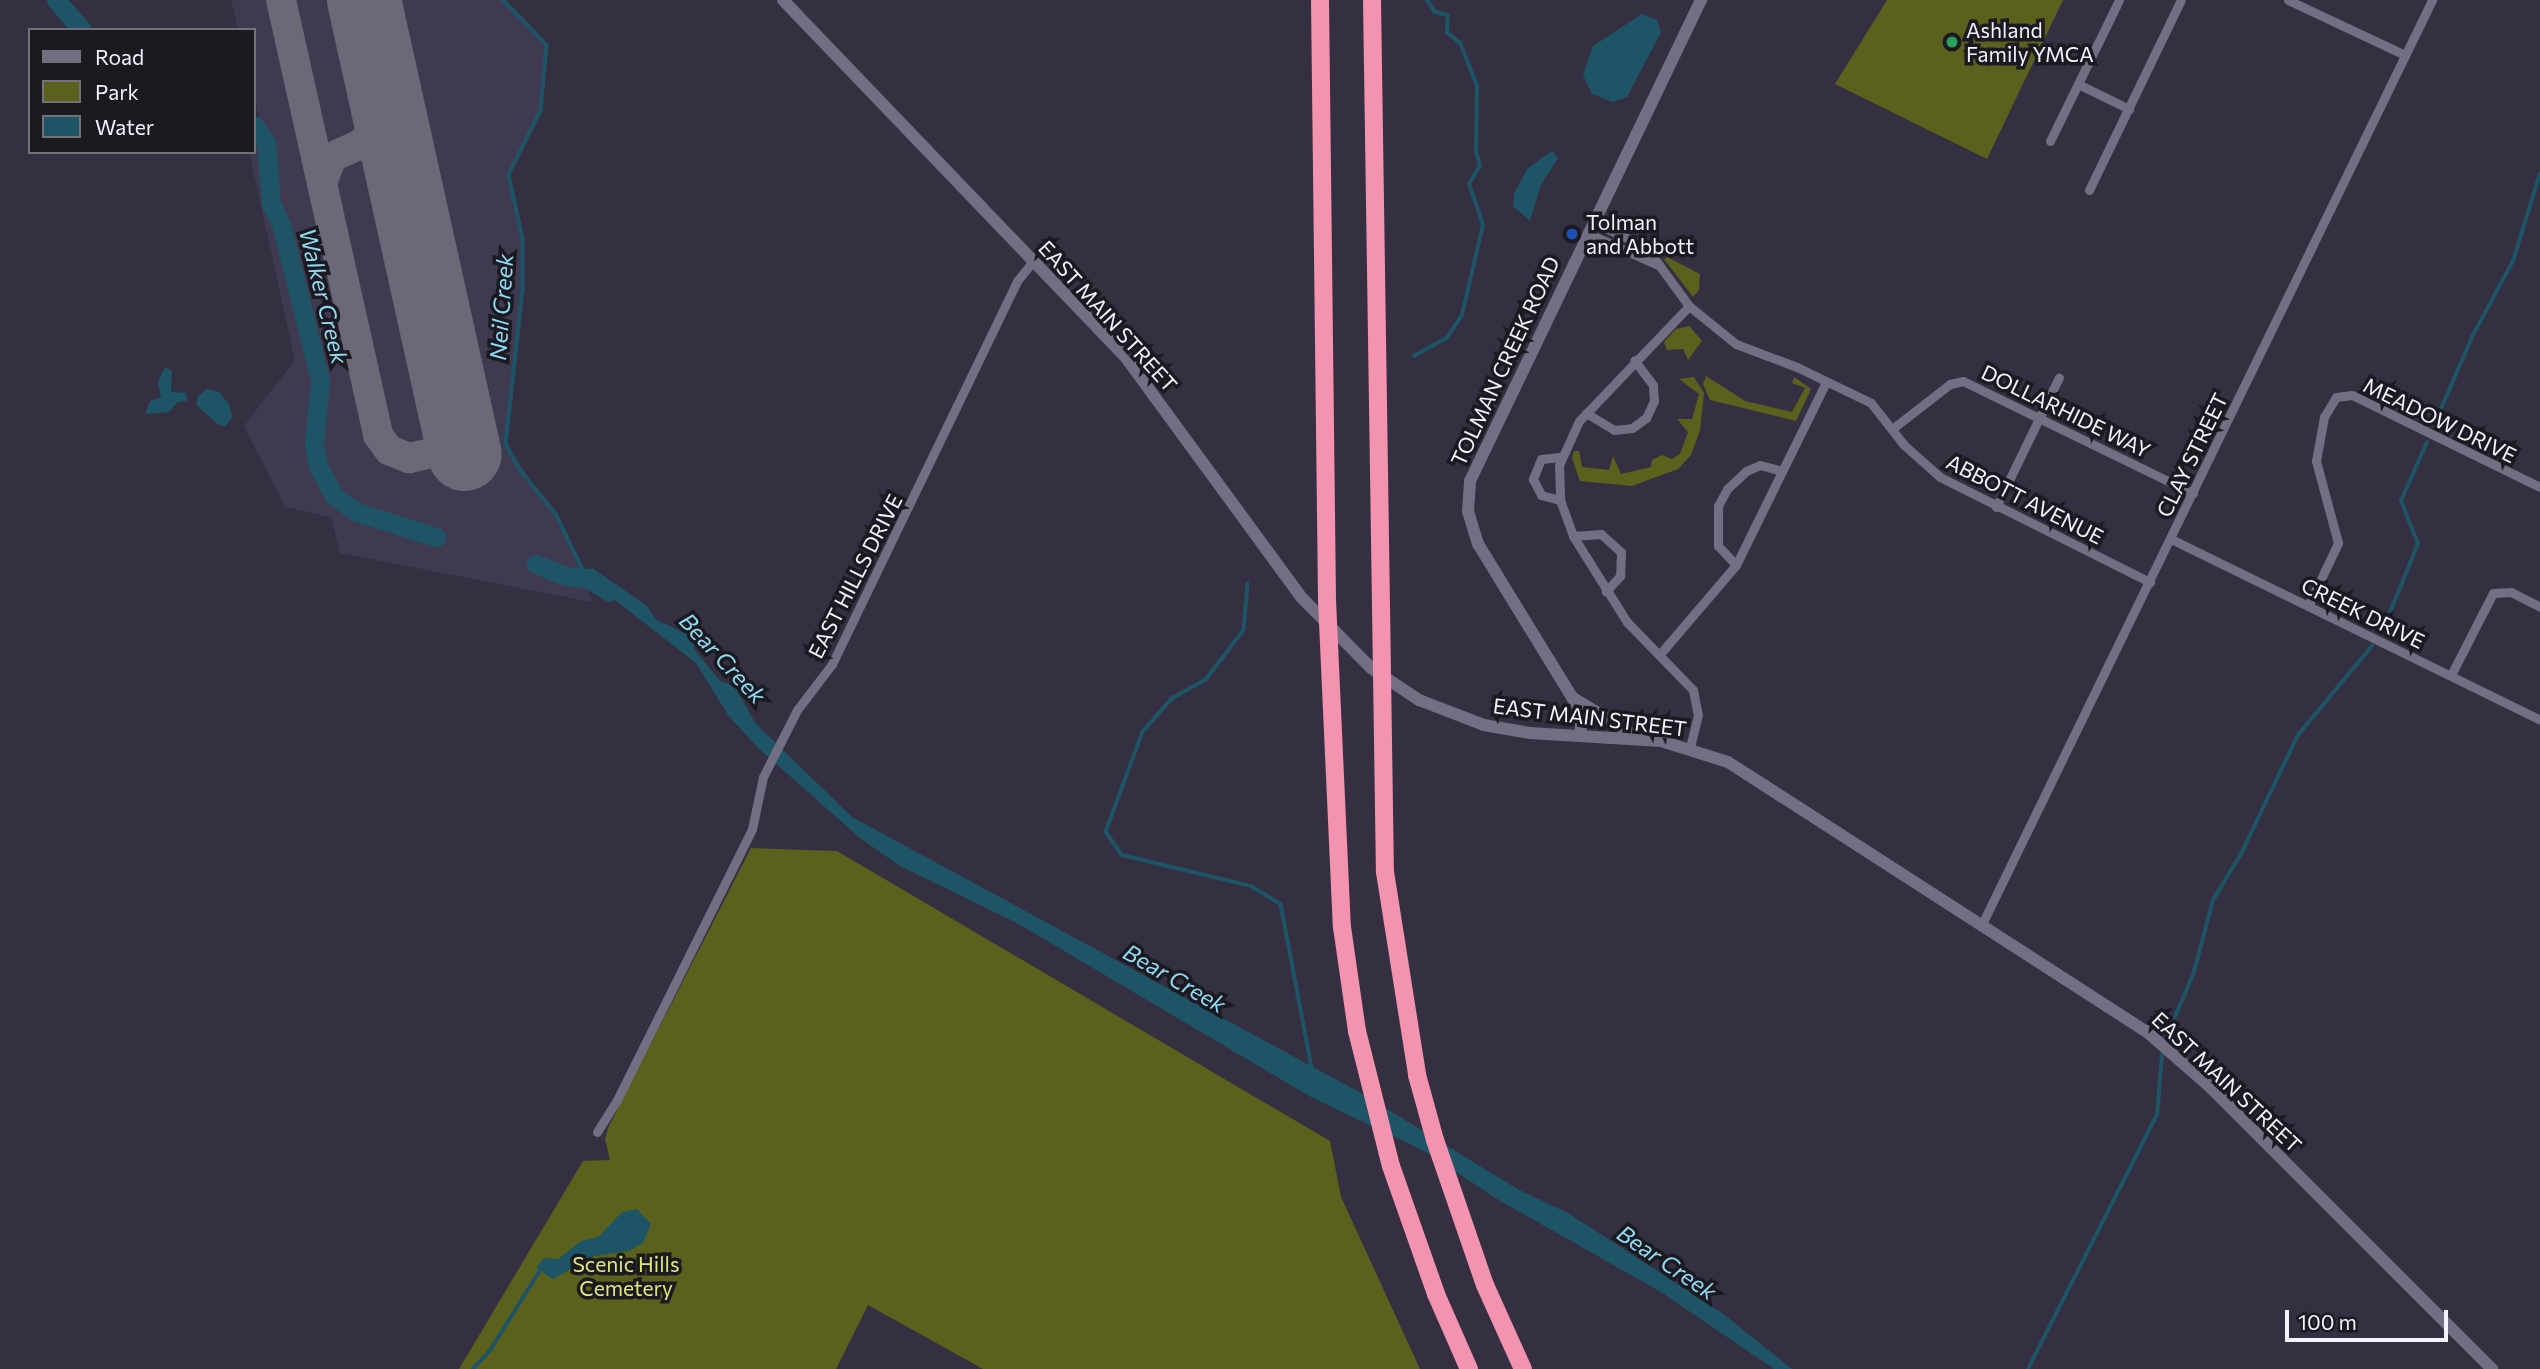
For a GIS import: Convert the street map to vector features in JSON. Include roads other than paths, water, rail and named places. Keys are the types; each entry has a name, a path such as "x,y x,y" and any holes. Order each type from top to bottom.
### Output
{"highway":[{"path":"1320,0 1330,727 1342,928 1365,1067 1391,1166 1436,1294 1469,1369"},
{"path":"1372,0 1382,786 1393,937 1417,1075 1458,1210 1523,1369"}],"street":[{"name":"EAST MAIN STREET","path":"783,0 1147,383 1292,585 1358,658 1437,709 1499,728 1580,736 1640,738 1690,747 1728,762 2117,1009 2180,1058 2492,1369"},
{"name":"TOLMAN CREEK ROAD","path":"1580,736 1582,717 1570,694 1478,544 1468,495 1478,458 1701,0"},
{"path":"2050,141 2119,0"},
{"path":"2089,190 2181,0"},
{"path":"2288,0 2405,55"},
{"name":"CLAY STREET","path":"1982,924 2432,0"},
{"path":"2078,84 2129,109"},
{"name":"ABBOTT AVENUE","path":"1590,228 1646,247 1689,306 1736,344 1871,403 1892,429 1940,477 2150,582"},
{"name":"EAST HILLS DRIVE","path":"597,1132 616,1102 752,829 769,764 786,730 832,664 1017,281 1033,261"},
{"path":"1689,306 1634,360 1586,413 1560,457 1560,500 1573,536 1627,622 1693,690 1698,715 1690,747"},
{"path":"1586,413 1614,430 1632,428 1646,418 1654,401 1653,385 1634,360"},
{"path":"1996,507 2059,377"},
{"name":"DOLLARHIDE WAY","path":"1892,429 1951,384 1963,381 2193,493"},
{"path":"1660,654 1710,600 1736,565 1826,382"},
{"name":"MEADOW DRIVE","path":"2308,606 2339,543 2316,461 2324,417 2336,397 2352,395 2540,487"},
{"path":"1560,457 1541,459 1533,479 1541,495 1560,500"},
{"path":"1736,565 1718,546 1718,506 1727,489 1746,471 1759,465 1783,471"},
{"path":"1573,536 1601,534 1621,552 1620,576 1606,591"},
{"name":"CREEK DRIVE","path":"2171,539 2540,720"},
{"path":"2451,675 2493,593 2511,592 2540,607"},
{"path":"1570,694 1595,714 1640,738"}],"water":[{"path":"1642,14 1657,20 1661,32 1627,97 1613,102 1592,94 1583,75 1593,46"},
{"path":"1552,151 1558,158 1541,185 1530,221 1513,206 1514,194 1527,169"},
{"path":"165,367 172,371 171,392 186,393 187,401 178,402 169,412 145,414 150,401 161,397 158,382"},
{"path":"207,389 219,392 229,404 232,417 226,426 219,425 196,405 198,396"},
{"path":"591,567 647,606 656,620 692,636 694,649 720,681 734,686 756,724 852,817 1361,1093 1519,1190 1568,1213 1722,1313 1792,1369 1774,1369 1661,1292 1497,1199 1426,1152 1311,1097 1015,922 900,866 860,838 757,747 728,715 696,663 611,597 585,586"},
{"path":"637,1209 651,1224 643,1243 629,1251 594,1256 553,1279 536,1268 544,1258 558,1259 581,1241 598,1237 622,1212"}],"waterway":[{"name":"Walker Creek","path":"56,0 80,28"},
{"name":"Neil Creek","path":"503,0 547,45 541,111 509,175 523,239 523,290 506,444 521,471 556,514 587,578"},
{"path":"1414,356 1447,338 1462,315 1483,225 1469,184 1480,166 1476,152 1477,86 1460,43 1447,33 1448,16 1435,12 1427,0"},
{"name":"Walker Creek","path":"256,128 266,143 271,203 281,224 320,380 314,444 318,466 334,496 357,512 436,537"},
{"path":"2434,425 2472,337 2513,261 2540,174"},
{"path":"2382,632 2418,544 2401,501 2427,442"},
{"name":"Walker Creek","path":"536,564 565,576 587,578 609,592"},
{"path":"1248,584 1244,630 1206,680 1173,698 1143,732 1106,832 1122,855 1251,886 1281,904 1313,1073"},
{"path":"2167,1036 2194,972 2213,900 2241,854 2298,735 2372,646"},
{"path":"2028,1369 2157,1115 2162,1055"},
{"path":"473,1369 489,1352 539,1272"}],"place":[{"name":"Ashland Family YMCA","path":"1952,42"},
{"name":"Tolman and Abbott","path":"1572,234"}],"water label":[{"name":"Bear Creek","path":"723,658"},
{"name":"Bear Creek","path":"1175,978"},
{"name":"Bear Creek","path":"1667,1262"}],"park label":[{"name":"Scenic Hills Cemetery","path":"626,1276"}]}
